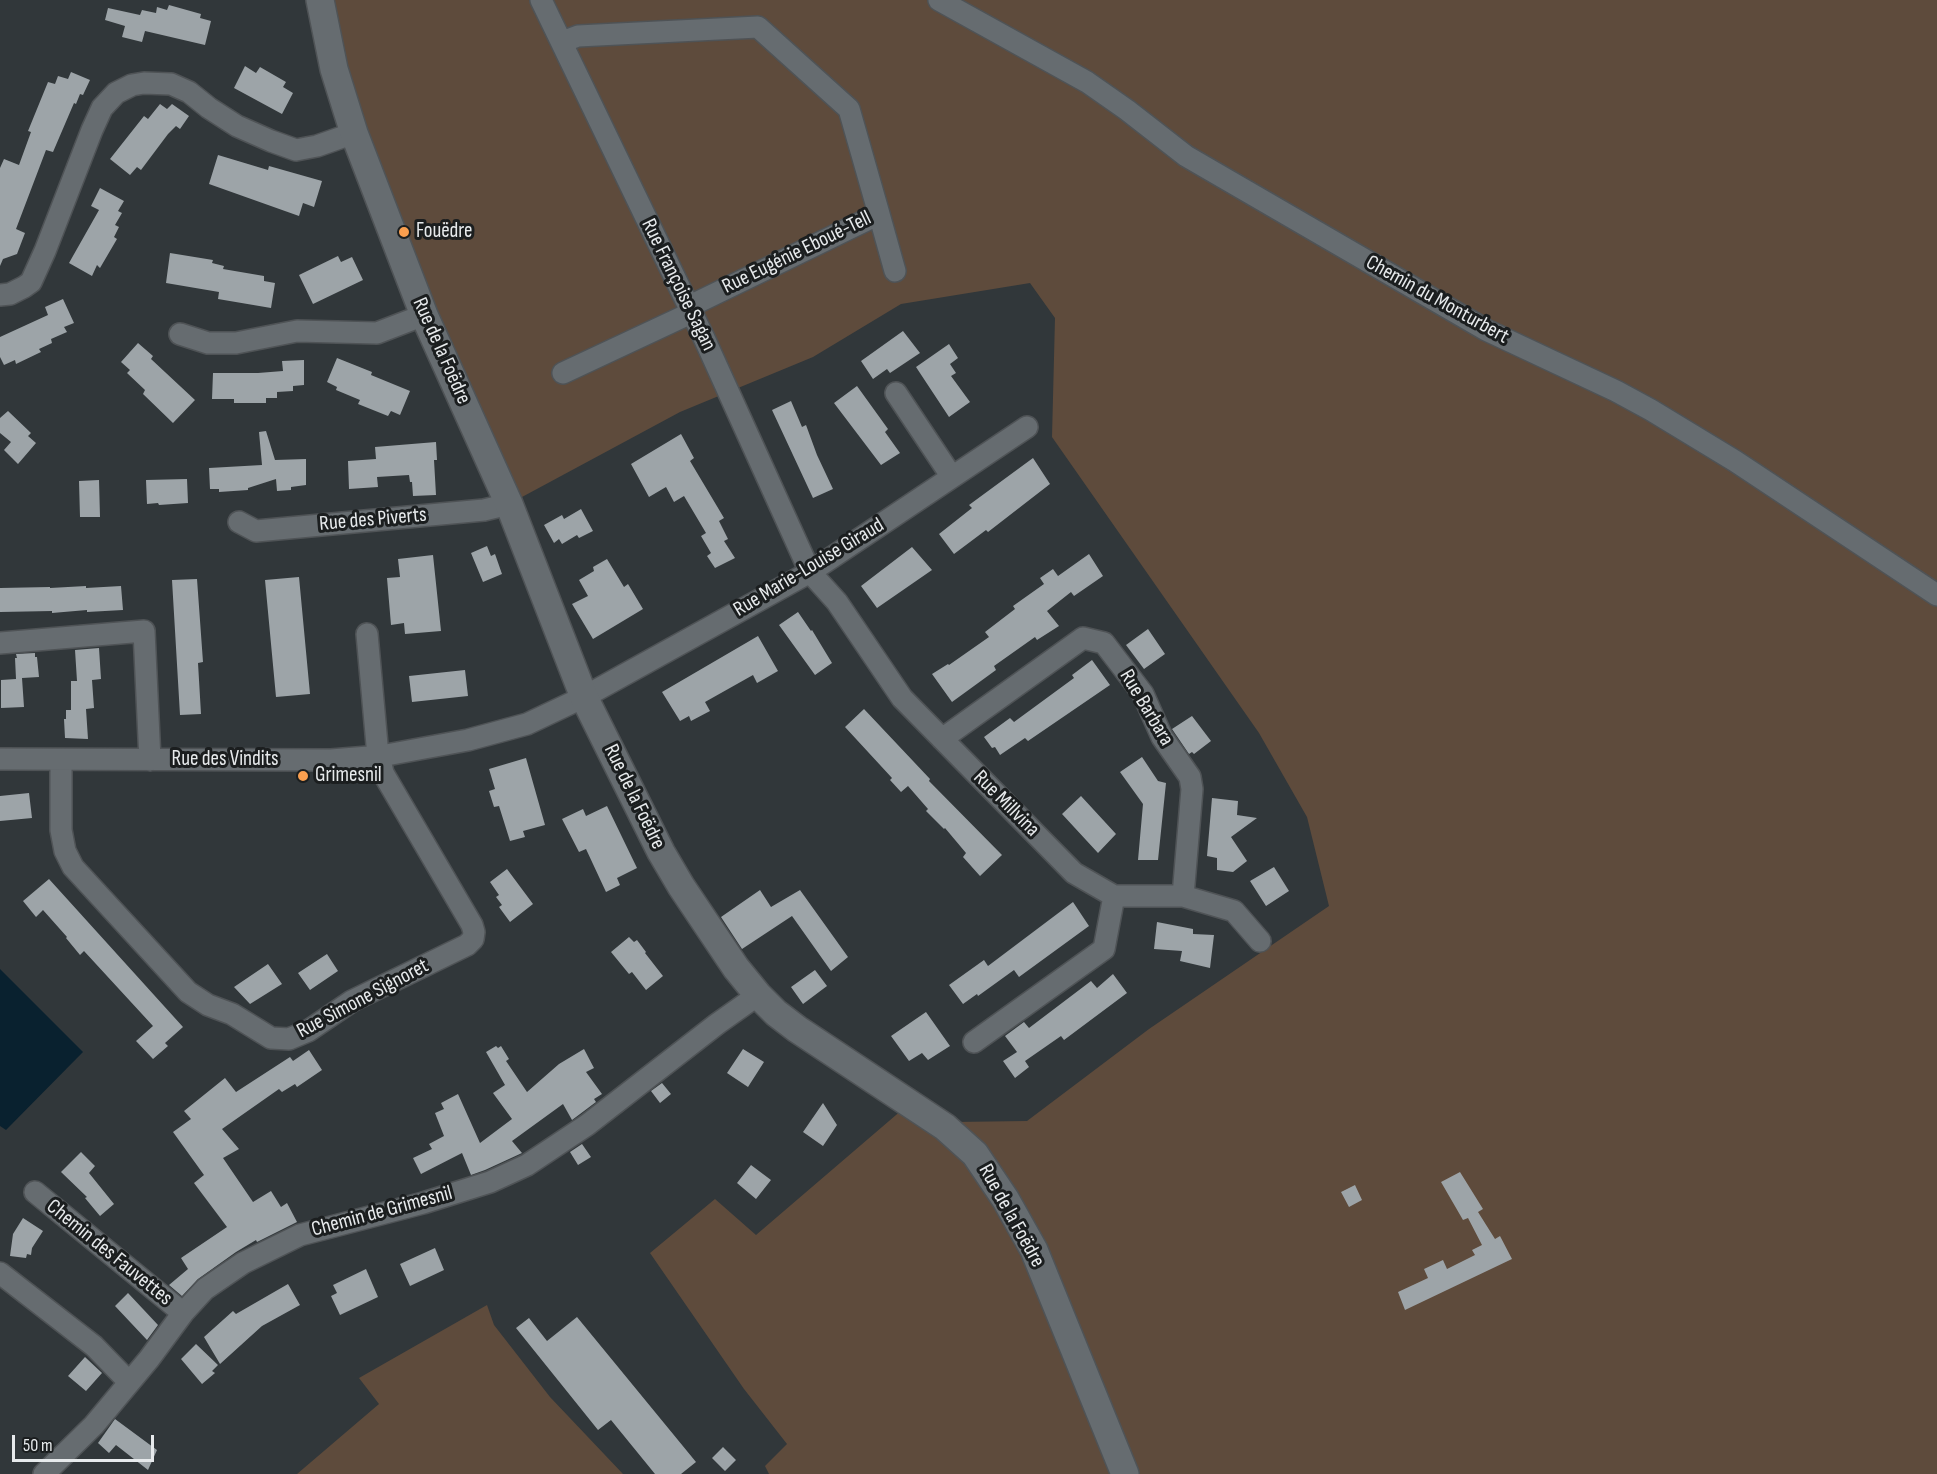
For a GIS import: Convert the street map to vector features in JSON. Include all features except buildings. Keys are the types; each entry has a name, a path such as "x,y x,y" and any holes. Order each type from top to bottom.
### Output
{"street":[{"name":"Rue de la Foëdre","path":"320,0 334,69 354,133 424,315 509,504 584,697 661,852 736,968 776,1013 937,1122 975,1154 1006,1200 1034,1250 1125,1474"},
{"name":"Rue Françoise Sagan","path":"541,0 689,310 810,572"},
{"name":"Chemin du Monturbert","path":"939,0 1087,82 1186,156 1476,324 1616,391 1735,460 1937,595"},
{"name":"Rue Eugénie Eboué-Tell","path":"562,42 578,36 758,27 849,110 879,214 562,373"},
{"path":"0,295 10,294 31,282 102,108 116,93 132,85 144,82 171,84 189,92 237,126 296,150 317,146 354,133"},
{"path":"879,214 895,271"},
{"path":"180,334 208,343 236,343 297,331 377,333 424,315"},
{"path":"896,393 952,477"},
{"name":"Rue Marie-Louise Giraud","path":"584,697 810,572 1027,427"},
{"name":"Rue des Piverts","path":"239,522 256,531 484,510 509,504"},
{"name":"Rue Millvina","path":"810,572 837,602 902,698 1074,873 1114,896 1183,896 1234,911 1260,941"},
{"path":"0,643 144,631 150,760"},
{"path":"367,634 377,745 381,756"},
{"name":"Rue Barbara","path":"942,739 1083,638 1104,643 1143,694 1162,737 1190,777 1192,789 1183,896"},
{"name":"Rue des Vindits","path":"0,759 285,759 308,761 381,756 468,740 528,724 584,697"},
{"name":"Rue Simone Signoret","path":"62,760 61,830 65,851 73,867 188,992 207,1005 232,1014 271,1038 280,1040 289,1039 308,1031 352,1002 467,945 472,939 474,932 472,925 383,773 381,756"},
{"path":"974,1042 1104,949 1114,896"},
{"name":"Chemin de Grimesnil","path":"44,1474 94,1425 183,1313 205,1289 243,1263 300,1235 423,1203 490,1182 527,1165 587,1125 758,995"},
{"name":"Chemin des Fauvettes","path":"35,1192 183,1313"},
{"path":"0,1273 94,1346 129,1382"}],"shaded area":[{"path":"320,0 1937,0 1937,1474 769,1474 765,1466 787,1444 744,1389 650,1253 715,1199 756,1235 910,1103 954,1122 1027,1121 1149,1029 1329,906 1307,817 1259,733 1052,437 1055,318 1030,283 901,304 813,357 680,412 509,504 424,315"},
{"path":"487,1305 494,1325 550,1397 623,1474 297,1474 379,1404 359,1378"}],"water":[{"path":"0,969 83,1052 6,1130 0,1126"}],"place":[{"name":"Fouëdre","path":"404,232"},
{"name":"Grimesnil","path":"303,776"}]}
